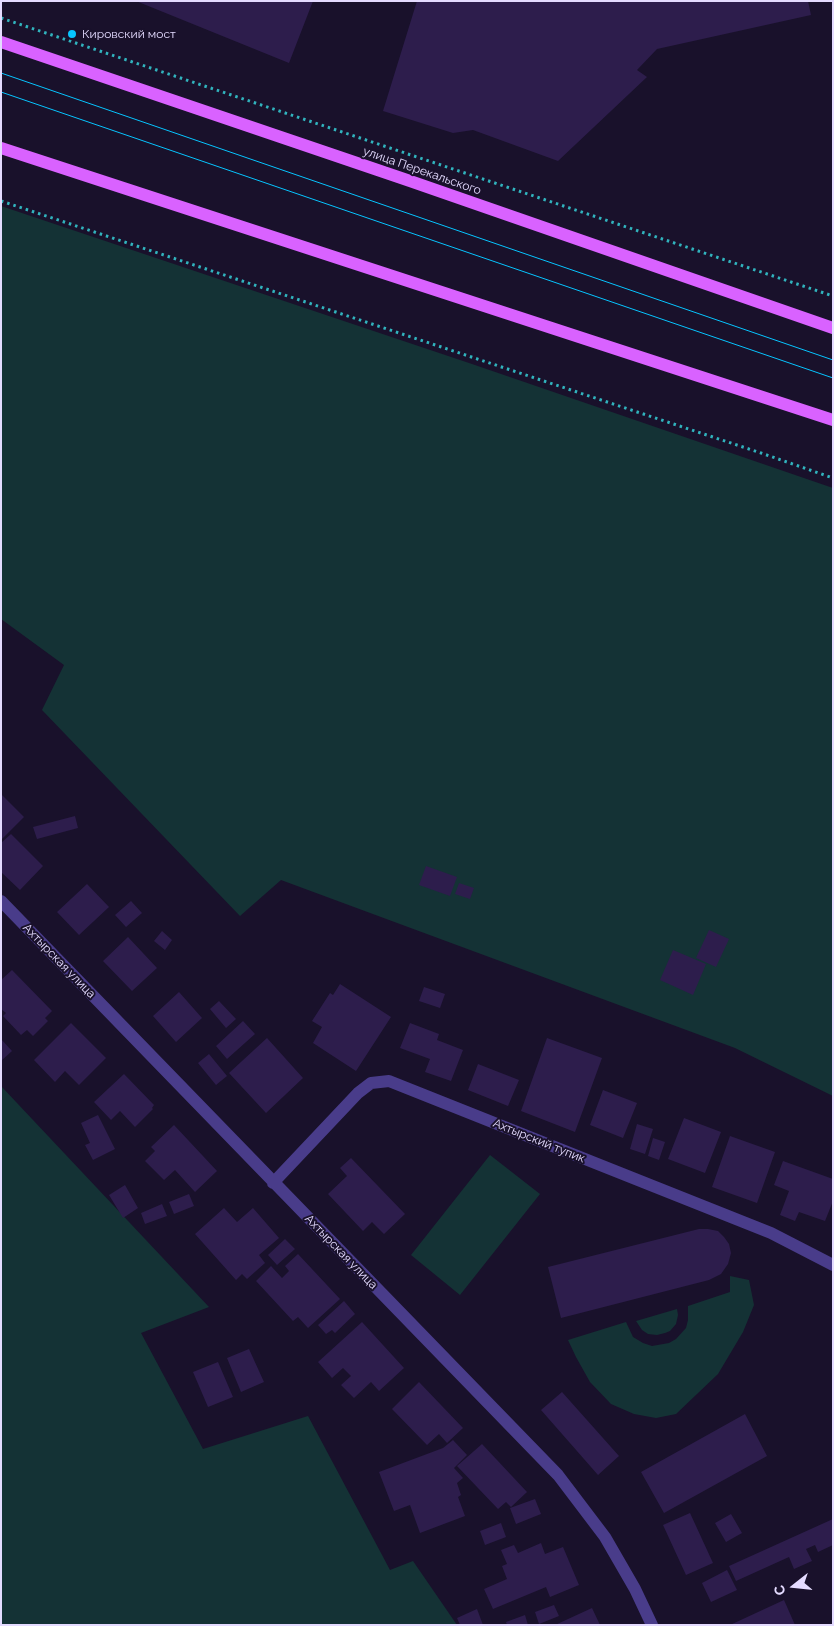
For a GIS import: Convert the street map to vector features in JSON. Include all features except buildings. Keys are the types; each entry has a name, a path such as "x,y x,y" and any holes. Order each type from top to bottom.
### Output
{"main road":[{"name":"улица Перекальского","path":"1,42 833,328"},
{"path":"1,148 833,420"}],"street":[{"name":"Ахтырская улица","path":"1,901 558,1475 605,1537 635,1589 652,1625"},
{"name":"Ахтырский тупик","path":"273,1183 358,1093 371,1083 389,1081 771,1233 833,1265"}],"path":[{"path":"1,18 833,296"},
{"path":"1,201 833,478"}],"green space":[{"path":"1,206 472,364 833,488 833,1096 735,1048 281,880 240,916 42,710 64,665 1,619"},
{"path":"1,1086 209,1307 141,1333 203,1449 308,1416 390,1570 413,1561 457,1625 1,1625"},
{"path":"490,1155 540,1194 460,1295 411,1255"},
{"path":"730,1276 749,1280 754,1305 743,1332 718,1374 676,1414 656,1418 634,1414 611,1404 590,1382 568,1340 626,1322 633,1337 643,1343 652,1346 669,1343 676,1339 686,1328 688,1306 730,1292"},
{"path":"677,1309 676,1324 670,1331 665,1333 657,1335 648,1334 642,1330 636,1321"}],"tram line":[{"path":"1,73 833,360"},
{"path":"1,92 833,378"}],"place":[{"name":"Кировский мост","path":"72,34"}]}
